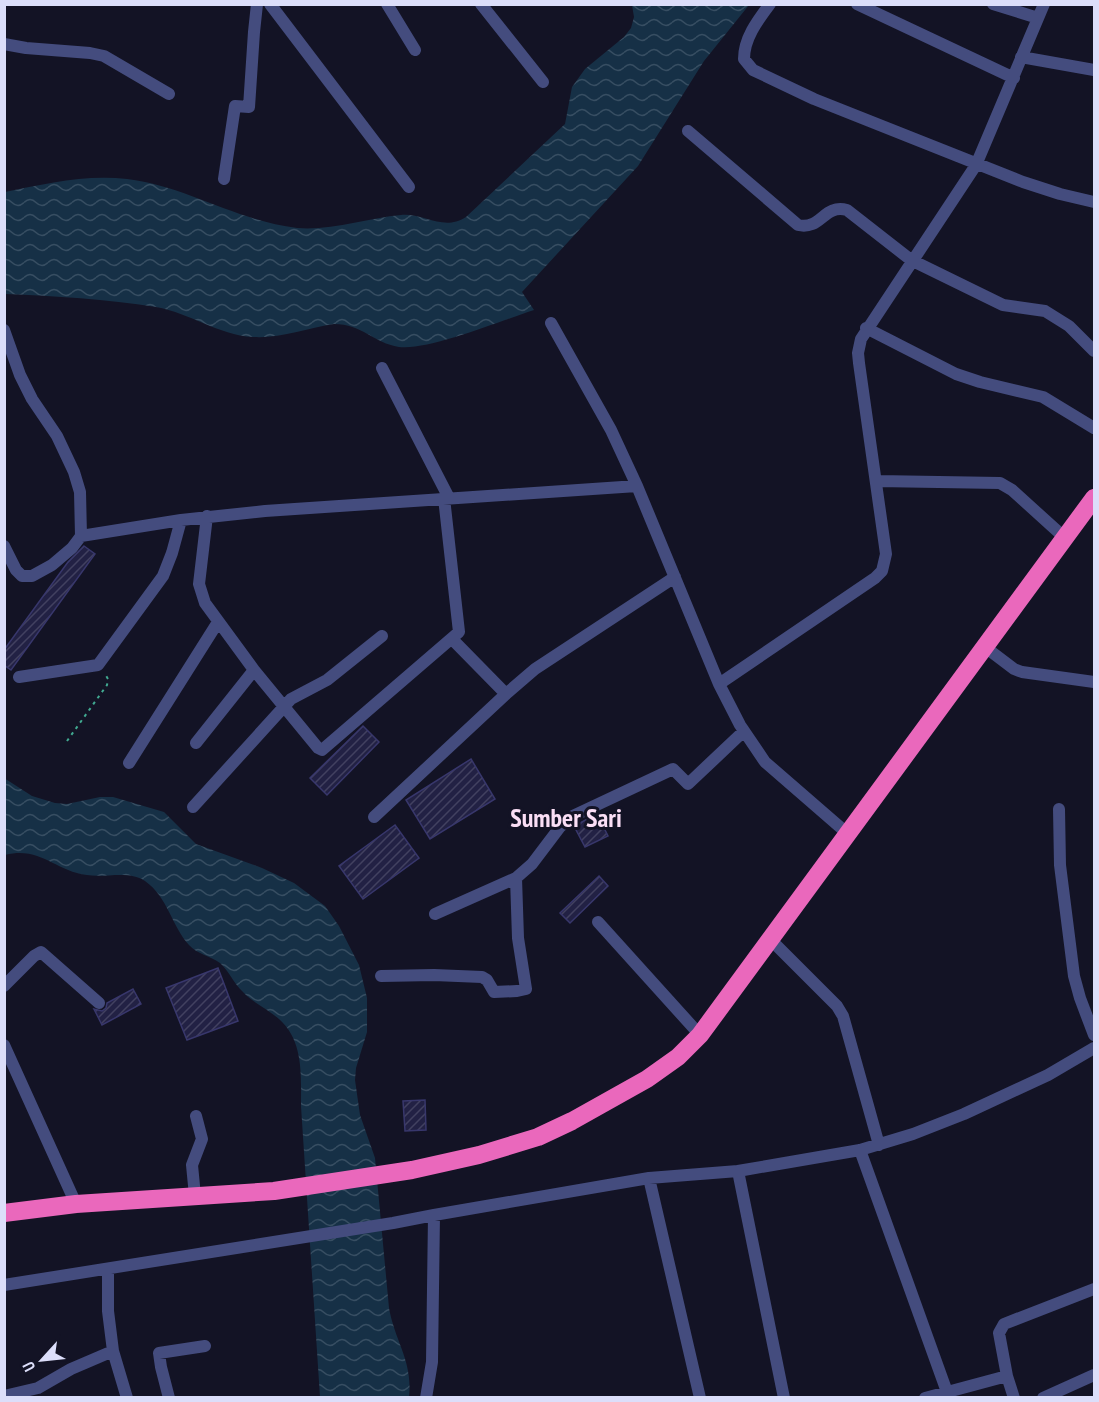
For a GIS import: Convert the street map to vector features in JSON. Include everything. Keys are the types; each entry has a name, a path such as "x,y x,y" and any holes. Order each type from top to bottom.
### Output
{"highway":[{"path":"4,1213 76,1204 274,1191 412,1170 478,1155 538,1137 572,1121 647,1079 678,1057 700,1035 1095,498"}],"street":[{"path":"224,179 236,106 254,108 254,32 257,4"},
{"path":"270,4 409,187"},
{"path":"387,4 415,50"},
{"path":"481,4 543,82"},
{"path":"770,4 758,20 744,47 744,59 753,70 814,99 976,165 1060,194 1095,202"},
{"path":"857,4 1014,78"},
{"path":"993,4 1038,18"},
{"path":"719,684 882,571 886,554 858,353 861,339 866,328 976,165 1044,4"},
{"path":"4,44 90,53 104,57 169,94"},
{"path":"1020,57 1095,70"},
{"path":"688,131 798,225 807,227 813,225 831,210 838,208 847,210 911,260 1003,306 1045,311 1070,326 1095,351"},
{"path":"551,323 610,430 637,486 719,684 744,731 765,762 848,834"},
{"path":"866,328 956,374 1043,397 1095,428"},
{"path":"4,330 20,375 32,399 57,436 75,472 80,492 81,536 72,548 52,565 27,577 22,576 16,570 4,546"},
{"path":"207,516 199,584 205,603 254,670 322,750 459,632 447,498 382,368"},
{"path":"877,481 1000,483 1012,490 1065,538"},
{"path":"81,536 207,516 637,486"},
{"path":"19,677 98,665 163,576 181,520"},
{"path":"374,817 535,669 675,577"},
{"path":"129,763 218,622"},
{"path":"193,807 283,706 296,695 327,680 382,636"},
{"path":"452,639 506,694"},
{"path":"985,647 1014,669 1022,672 1095,682"},
{"path":"196,743 254,670"},
{"path":"435,914 516,878 532,864 560,828 573,816 673,769 688,784 744,731"},
{"path":"1059,809 1060,865 1074,976 1095,1035"},
{"path":"381,976 482,977 487,980 494,992 517,991 526,988 518,938 516,878"},
{"path":"598,922 700,1035"},
{"path":"770,939 837,1006 843,1016 879,1145"},
{"path":"4,986 41,952 99,1003"},
{"path":"4,1045 76,1204"},
{"path":"4,1286 393,1223 649,1178 738,1171 860,1150 943,1122 1003,1096 1048,1075 1095,1048"},
{"path":"195,1196 192,1165 202,1139 196,1116"},
{"path":"860,1150 947,1392"},
{"path":"738,1171 784,1398"},
{"path":"649,1178 700,1398"},
{"path":"426,1398 432,1362 434,1215"},
{"path":"108,1269 108,1311 113,1351 127,1398"},
{"path":"1014,1398 1007,1376 999,1333 1004,1324 1095,1289"},
{"path":"169,1398 160,1367 159,1353 205,1346"},
{"path":"4,1396 38,1388 71,1369 113,1351"},
{"path":"1043,1398 1095,1375"},
{"path":"925,1398 1007,1376"}],"path":[{"path":"67,741 107,684 107,675 98,665"}],"water":[{"path":"632,5 749,5 704,61 638,166 522,292 534,310 446,340 412,347 399,347 344,325 334,324 283,335 253,337 228,332 156,307 81,298 5,294 5,192 50,183 112,178 149,183 253,218 297,228 323,228 401,215 450,223 458,221 466,217 565,124 572,87 585,69 624,37 631,28 634,17"},
{"path":"4,778 32,796 55,803 67,804 100,797 113,797 164,812 196,844 262,868 294,883 325,906 339,926 359,965 367,998 367,1032 356,1068 355,1080 360,1115 375,1158 389,1308 406,1362 410,1384 409,1397 320,1397 301,1106 301,1071 297,1048 287,1028 275,1015 247,996 220,963 189,945 159,895 145,881 132,876 94,876 75,873 38,856 28,854 5,855"}],"building":[{"path":"84,546 95,554 11,670 4,665 4,650 68,562"},
{"path":"363,726 379,742 327,795 310,778"},
{"path":"471,759 495,799 430,839 406,800"},
{"path":"597,814 608,836 585,847 574,826"},
{"path":"395,825 419,858 363,899 339,866"},
{"path":"599,876 608,886 570,923 560,913"},
{"path":"218,968 238,1021 187,1040 166,988"},
{"path":"133,989 141,1004 102,1025 94,1009 102,1011 106,1008 107,1003"},
{"path":"425,1100 426,1130 405,1131 403,1101"}],"district":[{"name":"Sumber Sari","path":"566,817"}]}
